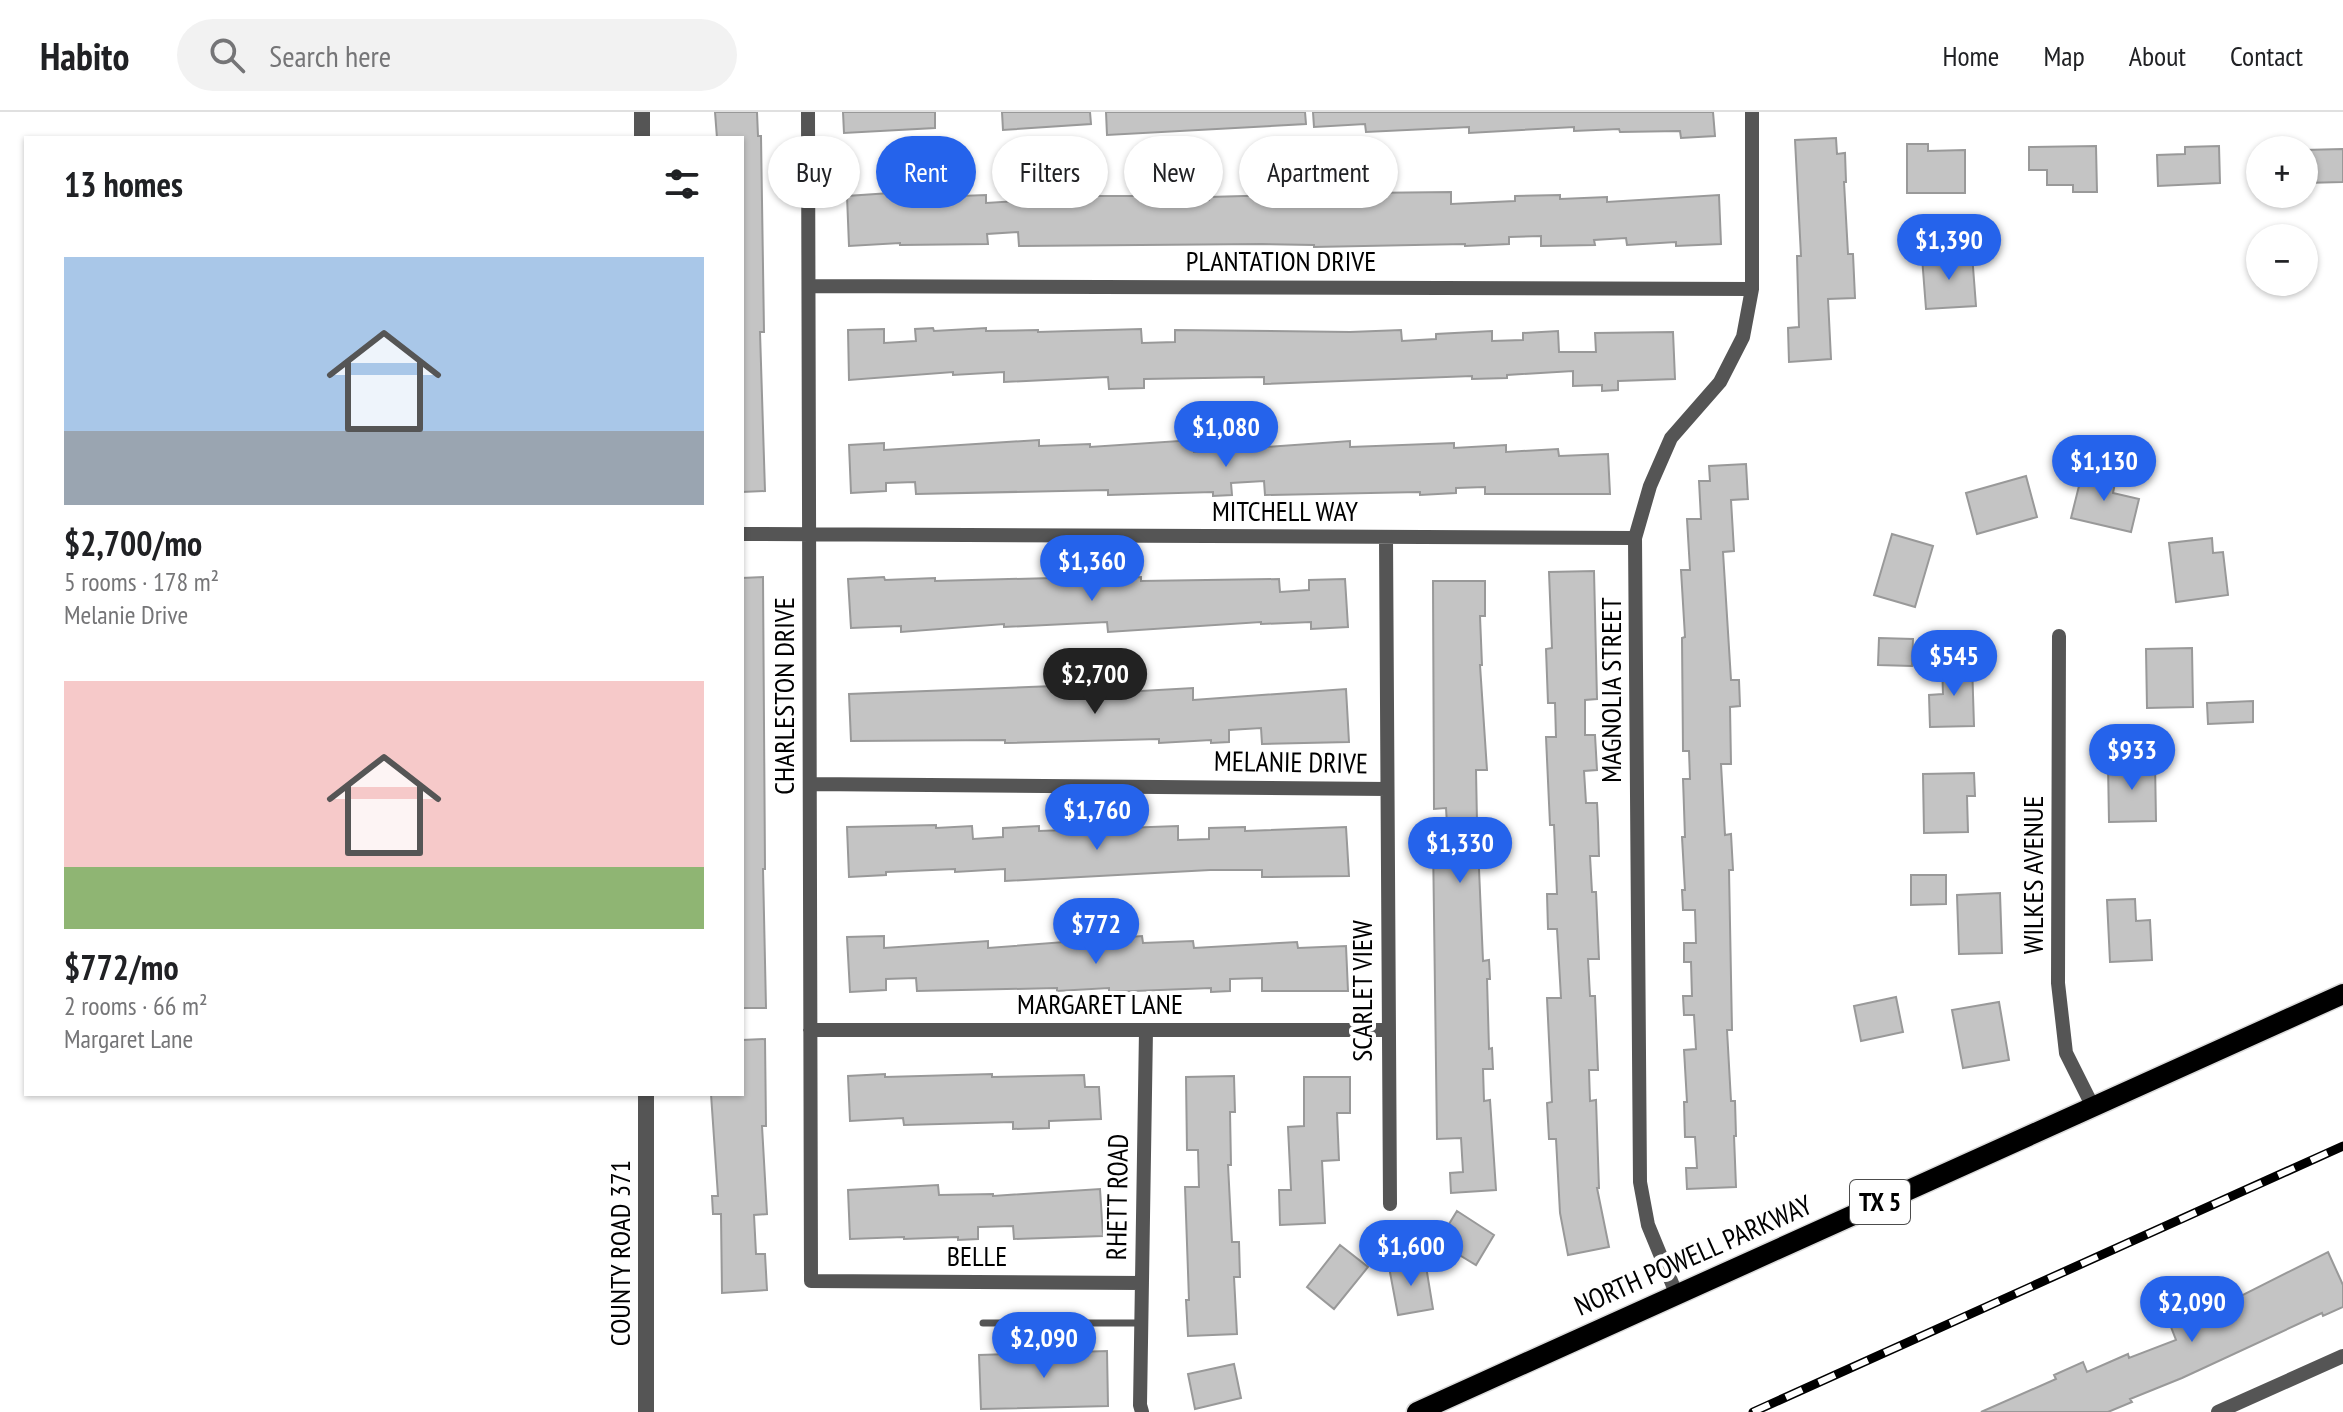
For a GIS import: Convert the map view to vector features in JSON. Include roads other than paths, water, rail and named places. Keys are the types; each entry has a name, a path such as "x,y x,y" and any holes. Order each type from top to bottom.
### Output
{"main road":[{"name":"NORTH POWELL PARKWAY","path":"1417,1412 2343,994"}],"street":[{"path":"642,112 642,136"},
{"name":"CHARLESTON DRIVE","path":"808,112 811,1281"},
{"name":"MAGNOLIA STREET","path":"1676,1293 1648,1225 1640,1182 1635,538 1650,486 1671,438 1720,382 1743,337 1752,289 1752,112"},
{"name":"PLANTATION DRIVE","path":"809,286 1752,289"},
{"name":"MITCHELL WAY","path":"744,534 1635,538"},
{"name":"SCARLET VIEW","path":"1386,537 1390,1204"},
{"name":"WILKES AVENUE","path":"2059,636 2058,983 2066,1053 2093,1107"},
{"name":"MELANIE DRIVE","path":"810,784 1387,789"},
{"name":"MARGARET LANE","path":"810,1030 1389,1030"},
{"name":"RHETT ROAD","path":"1142,1412 1146,1030"},
{"name":"COUNTY ROAD 371","path":"646,1096 646,1412"},
{"name":"BELLE","path":"811,1281 1142,1283"},
{"path":"2218,1412 2343,1356"}],"lane":[{"path":"983,1323 1142,1323"}],"railway":[{"path":"1753,1412 2343,1146"}]}
